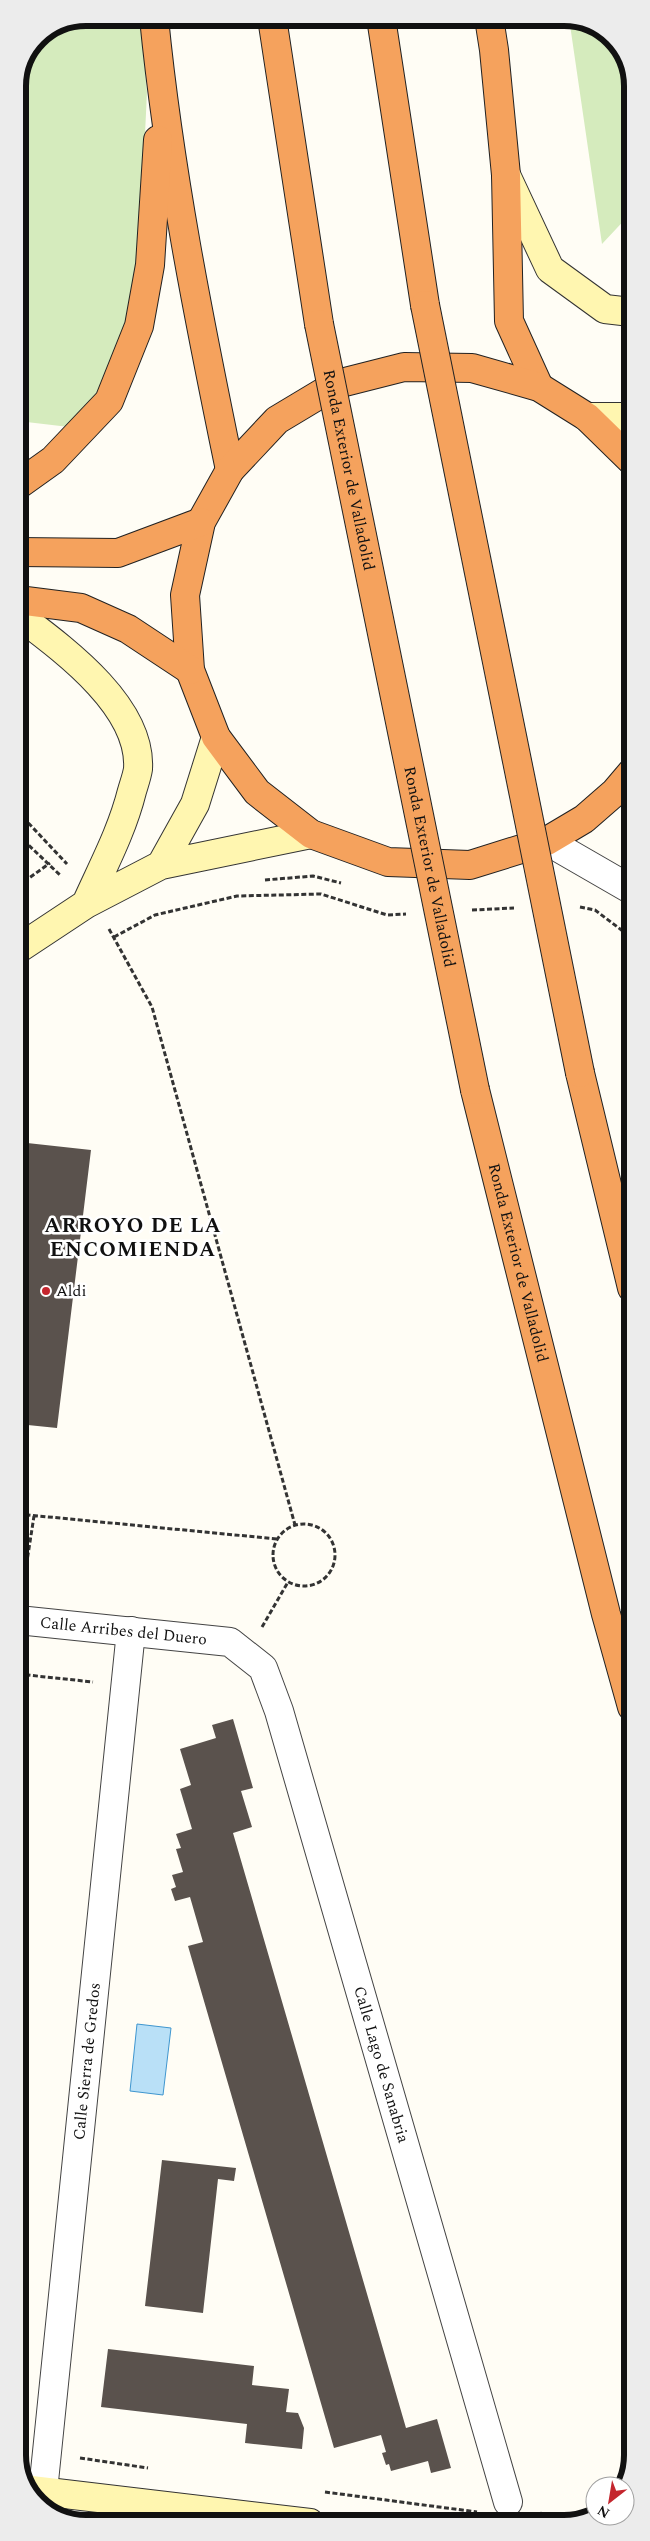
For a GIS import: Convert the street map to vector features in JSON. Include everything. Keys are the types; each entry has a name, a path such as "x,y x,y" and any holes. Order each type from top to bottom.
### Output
{"highway":[{"path":"155,26 161,94 195,299 230,470"},
{"name":"Ronda Exterior de Valladolid","path":"273,26 319,324 475,1090 606,1614 624,1678"},
{"path":"381,26 425,305 580,1073 624,1255"},
{"path":"490,26 506,175 509,321 539,388"},
{"path":"26,479 53,460 109,401 139,326 150,265 161,94"},
{"path":"624,452 587,417 539,388 472,368 404,367 337,384 277,420 230,470 201,522 185,595 190,670 216,737 257,792 311,834 388,862 470,864 548,840 584,819 615,792 624,781"},
{"path":"26,552 118,554 201,522"},
{"path":"26,601 81,608 128,629 190,670"}],"street":[{"path":"506,175 550,269 605,309 624,311"},
{"path":"587,417 624,416"},
{"path":"26,621 60,647 98,681 132,729 138,768 124,821 86,904"},
{"path":"161,865 195,804 216,737"},
{"path":"26,943 86,904 161,865 311,834"},
{"path":"548,840 624,885"},
{"name":"Calle Arribes del Duero","path":"26,1621 131,1631 238,1648"},
{"name":"Calle Sierra de Gredos","path":"37,2489 131,1631"},
{"name":"Calle Lago de Sanabria","path":"238,1648 263,1668 279,1711 508,2502"},
{"path":"38,2490 244,2515"}],"path":[{"path":"26,821 58,855"},
{"path":"26,842 50,863 26,880"},
{"path":"114,937 155,915 236,896 321,894 386,915 416,913"},
{"path":"572,905 595,910 624,932"},
{"path":"465,911 524,908"},
{"path":"108,927 152,1007 295,1525"},
{"path":"26,1515 277,1539"},
{"path":"26,1566 34,1516"},
{"path":"295,1525 315,1526 324,1531 335,1549 332,1569 318,1583 298,1586 288,1582 276,1567 274,1548 277,1539 282,1533 295,1525"},
{"path":"238,1648 288,1582"},
{"path":"26,1675 126,1686"}],"green space":[{"path":"86,26 141,26 147,92 139,261 129,319 98,397 69,427 26,422 27,74 36,53 53,36 63,31 74,27"},
{"path":"570,26 594,34 603,41 616,56 623,74 624,220 602,244"}],"water":[{"path":"137,2024 171,2028 163,2095 130,2091"}],"building":[{"path":"26,1143 91,1150 57,1428 26,1425"},
{"path":"233,1719 253,1788 241,1791 252,1827 233,1833 406,2428 437,2419 451,2468 431,2473 428,2461 391,2471 389,2464 386,2465 382,2453 386,2452 381,2435 334,2448 188,1946 203,1942 190,1897 175,1901 171,1889 176,1887 172,1875 183,1872 176,1849 181,1848 176,1834 192,1829 180,1789 191,1785 180,1749 216,1738 212,1725"},
{"path":"162,2160 236,2168 234,2181 218,2179 203,2313 145,2306"},
{"path":"108,2349 254,2366 252,2385 289,2389 286,2412 298,2413 304,2428 302,2449 245,2443 247,2424 101,2407"}],"place":[{"name":"Aldi","path":"46,1291"}],"district":[{"name":"ARROYO DE LA ENCOMIENDA","path":"133,1238"}]}
